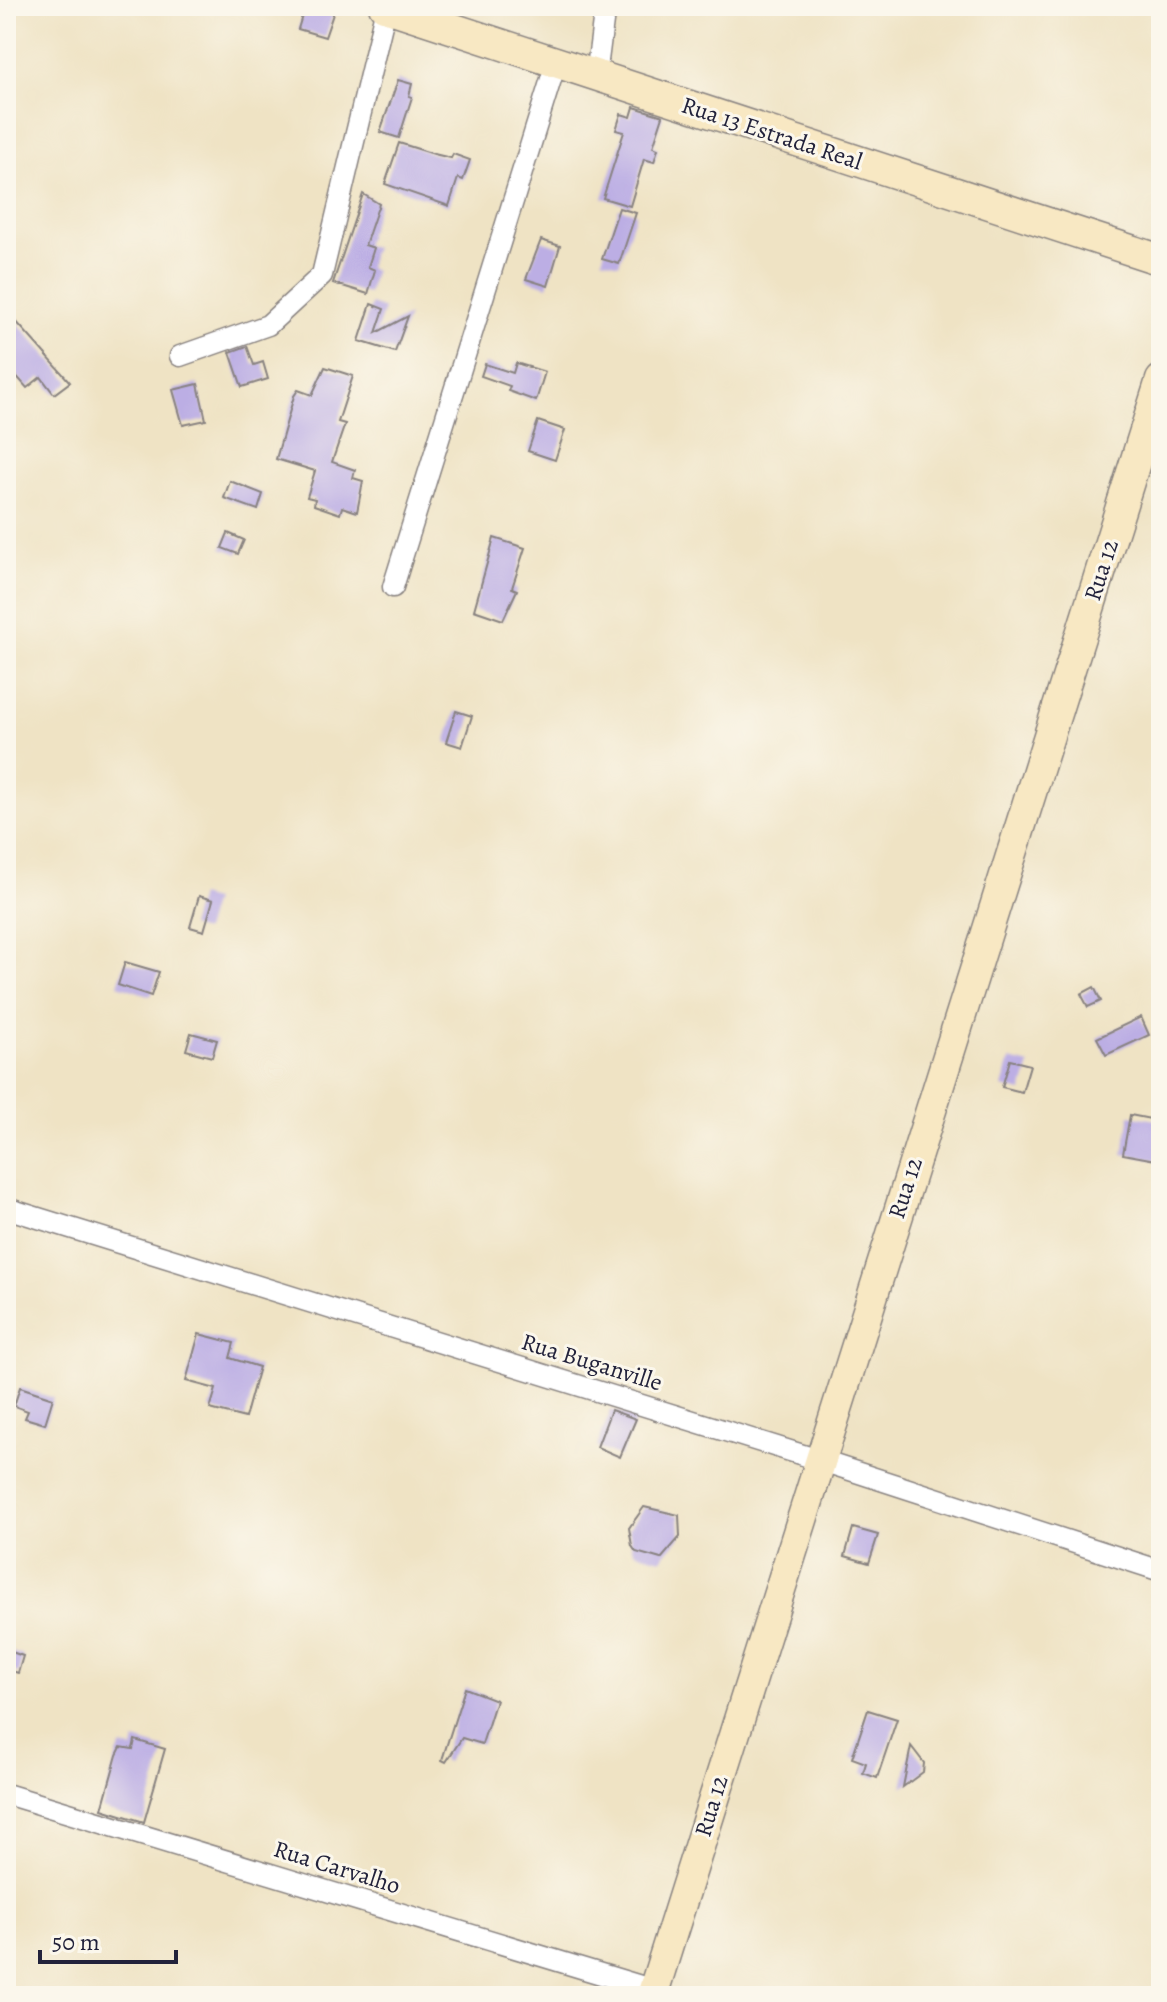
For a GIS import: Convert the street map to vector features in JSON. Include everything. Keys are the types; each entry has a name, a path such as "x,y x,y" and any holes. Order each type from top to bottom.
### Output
{"street":[{"path":"596,76 605,6"},
{"path":"180,356 268,325 322,275 385,7"},
{"name":"Rua 13 Estrada Real","path":"385,7 1161,260"},
{"path":"393,587 556,63"},
{"name":"Rua 12","path":"653,1993 1161,380"},
{"name":"Rua Buganville","path":"6,1208 819,1460 1161,1571"},
{"name":"Rua Carvalho","path":"6,1794 653,1993"}],"building":[{"path":"305,6 334,11 325,37 298,29"},
{"path":"398,80 412,84 409,96 412,97 399,138 380,132"},
{"path":"634,107 663,116 653,147 658,149 654,162 644,159 630,206 603,198 624,132 616,130 621,114 631,117"},
{"path":"399,143 434,154 451,158 453,154 470,160 463,180 458,178 449,206 385,184"},
{"path":"363,194 379,204 365,245 374,248 368,267 375,270 368,294 333,283"},
{"path":"619,208 636,213 619,264 602,259"},
{"path":"541,240 560,246 548,286 526,279"},
{"path":"371,304 384,309 376,333 408,316 395,352 359,341"},
{"path":"6,310 70,382 54,394 41,377 27,388 6,364"},
{"path":"247,346 254,365 263,362 268,379 242,387 230,352"},
{"path":"516,363 545,372 536,401 508,391 510,386 481,376 485,364 513,373"},
{"path":"325,367 353,376 338,422 345,424 332,462 355,470 353,478 363,481 357,512 342,507 340,514 314,505 315,499 307,497 315,471 276,459 294,396 298,390 312,395"},
{"path":"198,384 206,420 183,425 173,390"},
{"path":"538,421 565,430 555,460 528,451"},
{"path":"230,481 263,494 258,510 224,498"},
{"path":"228,533 244,540 238,554 222,548"},
{"path":"494,538 525,548 512,588 517,590 503,620 474,610"},
{"path":"456,711 472,716 462,747 446,742"},
{"path":"199,896 213,900 204,931 190,927"},
{"path":"125,962 159,972 151,996 118,985"},
{"path":"1094,987 1101,1001 1088,1007 1081,994"},
{"path":"1141,1017 1149,1035 1106,1055 1097,1038"},
{"path":"191,1033 217,1040 212,1057 186,1050"},
{"path":"1010,1060 1030,1065 1022,1092 1002,1087"},
{"path":"1130,1115 1161,1121 1161,1161 1123,1154"},
{"path":"199,1334 234,1343 230,1358 259,1367 245,1418 210,1409 216,1389 186,1381"},
{"path":"20,1387 53,1398 45,1424 25,1418 28,1411 14,1406"},
{"path":"611,1410 636,1419 620,1457 597,1447"},
{"path":"644,1507 679,1515 680,1537 661,1559 636,1552 632,1546 629,1528"},
{"path":"853,1528 878,1535 869,1563 845,1556"},
{"path":"6,1650 23,1656 18,1673 6,1669"},
{"path":"465,1688 496,1700 482,1744 462,1738 446,1762 442,1760"},
{"path":"868,1710 897,1719 877,1778 863,1773 866,1763 852,1758"},
{"path":"135,1740 165,1749 144,1822 102,1809 117,1755 121,1747 133,1749"},
{"path":"911,1746 924,1763 923,1772 903,1787"}]}
